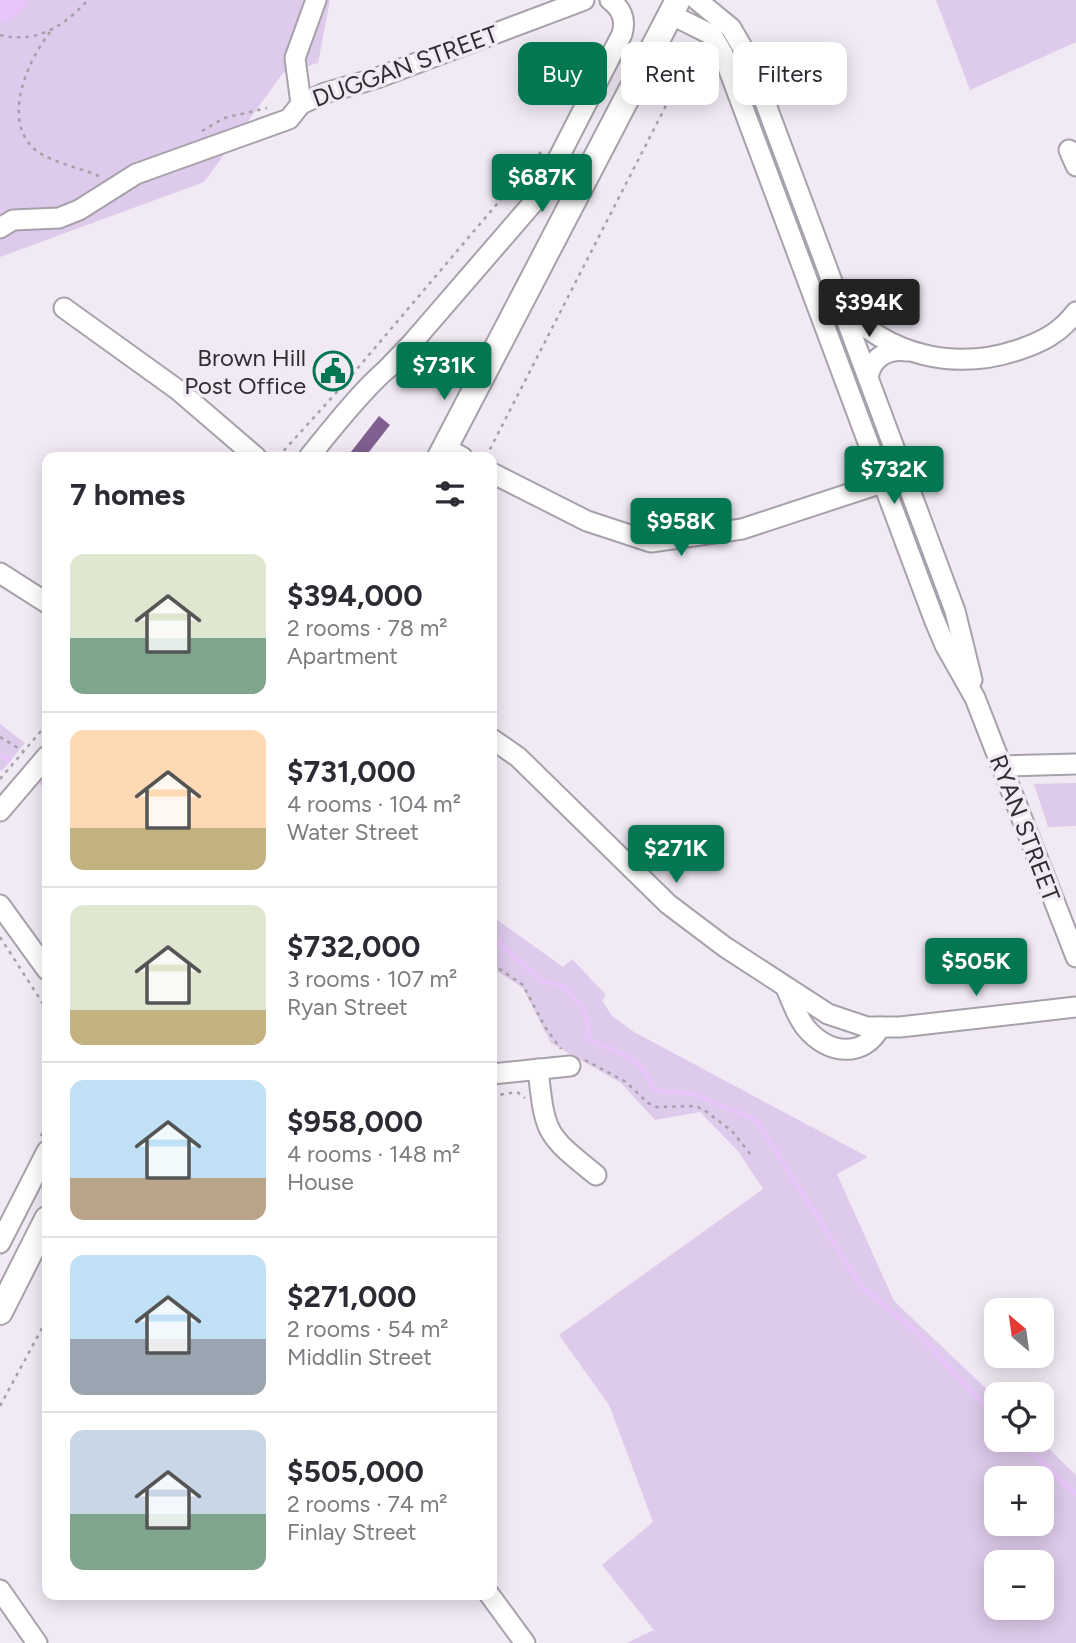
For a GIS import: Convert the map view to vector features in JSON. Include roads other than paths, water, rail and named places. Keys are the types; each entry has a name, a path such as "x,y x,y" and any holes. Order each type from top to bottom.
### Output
{"main road":[{"path":"450,452 488,369 674,7"},
{"path":"0,1312 6,1283 42,1227"}],"street":[{"path":"302,104 295,58 316,0"},
{"name":"DUGGAN STREET","path":"0,228 13,220 59,218 86,206 118,184 152,168 286,121 302,104 330,91 377,78 584,0"},
{"name":"RYAN STREET","path":"697,0 726,23 744,47 958,624 975,698"},
{"path":"313,452 416,338 545,187 622,34 624,18 616,2"},
{"name":"RYAN STREET","path":"674,7 712,35 728,67 940,634 975,698 1076,957"},
{"path":"836,295 859,321 908,351"},
{"path":"64,308 178,390 250,452"},
{"path":"868,379 870,368 879,356 893,351 908,351 954,360 999,356 1048,338 1076,313"},
{"path":"387,368 399,359 416,356 488,369"},
{"path":"497,475 587,521 651,542 742,529 882,483 890,486 906,481"},
{"path":"0,573 42,600"},
{"path":"940,634 946,638 955,636 958,624"},
{"path":"497,742 518,757 668,904 819,1010 839,1019 880,1027 1076,1007"},
{"path":"0,811 42,763"},
{"path":"1002,766 1076,764"},
{"path":"0,905 42,963"},
{"path":"786,988 805,1028 828,1044 848,1050 859,1049 868,1044 880,1027"},
{"path":"497,1073 538,1069 571,1057"},
{"path":"538,1069 545,1120 552,1136 596,1175"},
{"path":"0,1243 42,1161"},
{"path":"0,1590 37,1643"},
{"path":"493,1600 524,1643"}],"waterway":[{"path":"0,8 13,0"},
{"path":"0,755 9,760"},
{"path":"497,941 542,981 563,986 583,1008 588,1024 587,1038 636,1062 649,1078 653,1090 693,1094 756,1120 862,1287 917,1333 984,1405"},
{"path":"1030,1452 1076,1494"}],"place":[{"name":"Brown Hill Post Office","path":"333,371"}]}
